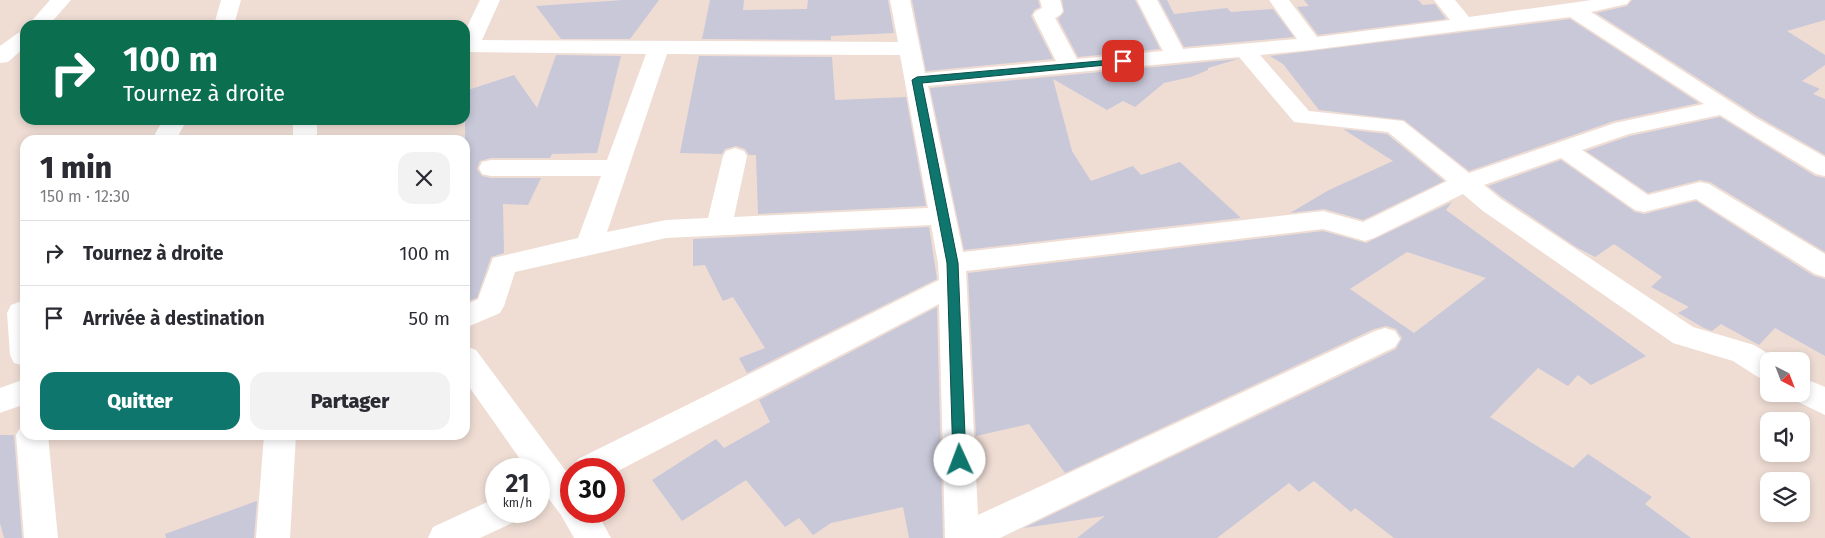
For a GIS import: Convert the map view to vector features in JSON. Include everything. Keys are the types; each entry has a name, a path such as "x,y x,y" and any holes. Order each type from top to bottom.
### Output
{"street":[{"path":"43,20 61,0"},
{"path":"225,20 231,0"},
{"path":"470,39 490,0"},
{"path":"900,0 953,274 964,538 1385,339"},
{"path":"1050,0 1054,11 1042,15 1070,66"},
{"path":"1147,0 1176,56"},
{"path":"1279,0 1311,44"},
{"path":"1444,0 1464,24"},
{"path":"917,80 1311,44 1574,10 1616,0"},
{"path":"1574,10 1724,107 1825,168"},
{"path":"0,57 20,41"},
{"path":"470,45 911,49"},
{"path":"588,244 659,47"},
{"path":"1244,50 1302,117 1395,126 1492,206 1683,336 1743,353 1760,363"},
{"path":"610,458 953,274 1323,220 1365,232 1465,183 1624,128 1724,107"},
{"path":"1564,149 1644,204 1700,190 1825,267"},
{"path":"718,227 735,156"},
{"path":"491,168 616,168"},
{"path":"470,314 490,306 503,265 588,244 666,230 943,216"},
{"path":"470,365 560,490"},
{"path":"0,401 20,393"},
{"path":"1810,394 1825,402"},
{"path":"32,440 41,538"},
{"path":"273,538 280,440"},
{"path":"445,538 485,519"},
{"path":"583,523 594,538"}],"building":[{"path":"623,0 659,0 630,39 561,39 536,6"},
{"path":"710,0 744,0 743,10 807,9 808,0 888,0 894,33 831,36 831,40 702,39"},
{"path":"912,0 1038,0 1040,7 1034,10 1031,16 1053,59 926,71"},
{"path":"1062,0 1135,0 1160,49 1078,57 1058,19 1064,12"},
{"path":"1159,0 1167,0 1174,14 1227,8 1231,12 1273,9 1294,37 1184,47"},
{"path":"1304,0 1418,0 1423,5 1435,4 1446,19 1318,35 1297,7 1309,6"},
{"path":"1632,0 1825,0 1825,20 1787,31 1825,55 1825,65 1802,81 1820,89 1813,94 1825,99 1825,155 1757,116 1596,13 1627,6"},
{"path":"1570,19 1699,103 1614,121 1469,171 1404,120 1319,110 1283,64 1270,56"},
{"path":"556,55 621,56 597,153 552,154 550,158 491,158 480,161 477,169 482,176 491,178 541,178 528,205 503,204 504,253 491,257 477,298 470,300 470,135 465,135 465,125 470,125 470,89 514,75 537,108"},
{"path":"699,56 832,57 835,100 906,97 926,206 758,214 756,155 749,155 745,149 736,146 725,149 722,154 680,153"},
{"path":"1238,59 1208,68 1208,70 1191,77 1164,83 1135,107 1123,101 1107,110 1053,79 1072,151 1091,181 1133,166 1141,175 1180,162 1241,218 964,250 930,88"},
{"path":"1720,117 1815,176 1825,178 1825,252 1710,182 1700,180 1648,193 1586,151 1630,136"},
{"path":"1343,129 1387,134 1444,181 1363,220 1324,209 1290,213 1329,190 1393,161"},
{"path":"1561,160 1635,212 1644,214 1696,201 1814,276 1825,279 1825,356 1775,328 1759,345 1721,324 1712,331 1704,328 1678,313 1689,307 1651,287 1662,277 1614,244 1595,257 1576,247 1488,186"},
{"path":"1452,202 1446,210 1646,356 1591,385 1578,375 1568,386 1538,368 1490,417 1573,468 1588,454 1652,497 1645,504 1691,538 1394,538 1355,508 1351,512 1314,481 1299,492 1289,483 1217,538 1077,538 1105,516 1024,528 1396,349 1402,338 1396,329 1386,326 1374,329 1065,473 1029,424 976,436 968,273 1323,231 1366,243","holes":["1407,252 1486,278 1414,333 1350,289"]},
{"path":"929,227 937,279 747,373 739,358 765,348 733,297 723,301 705,265 693,266 693,239"},
{"path":"937,307 943,538 909,538 903,507 831,523 813,535 799,518 785,527 746,480 682,521 652,480 716,439 724,448 770,422 759,400"},
{"path":"0,435 14,435 22,538 4,538 0,523"},
{"path":"257,501 254,538 166,538 165,534"}],"route":[{"path":"960,460 952,263 917,80 1123,61"}]}
